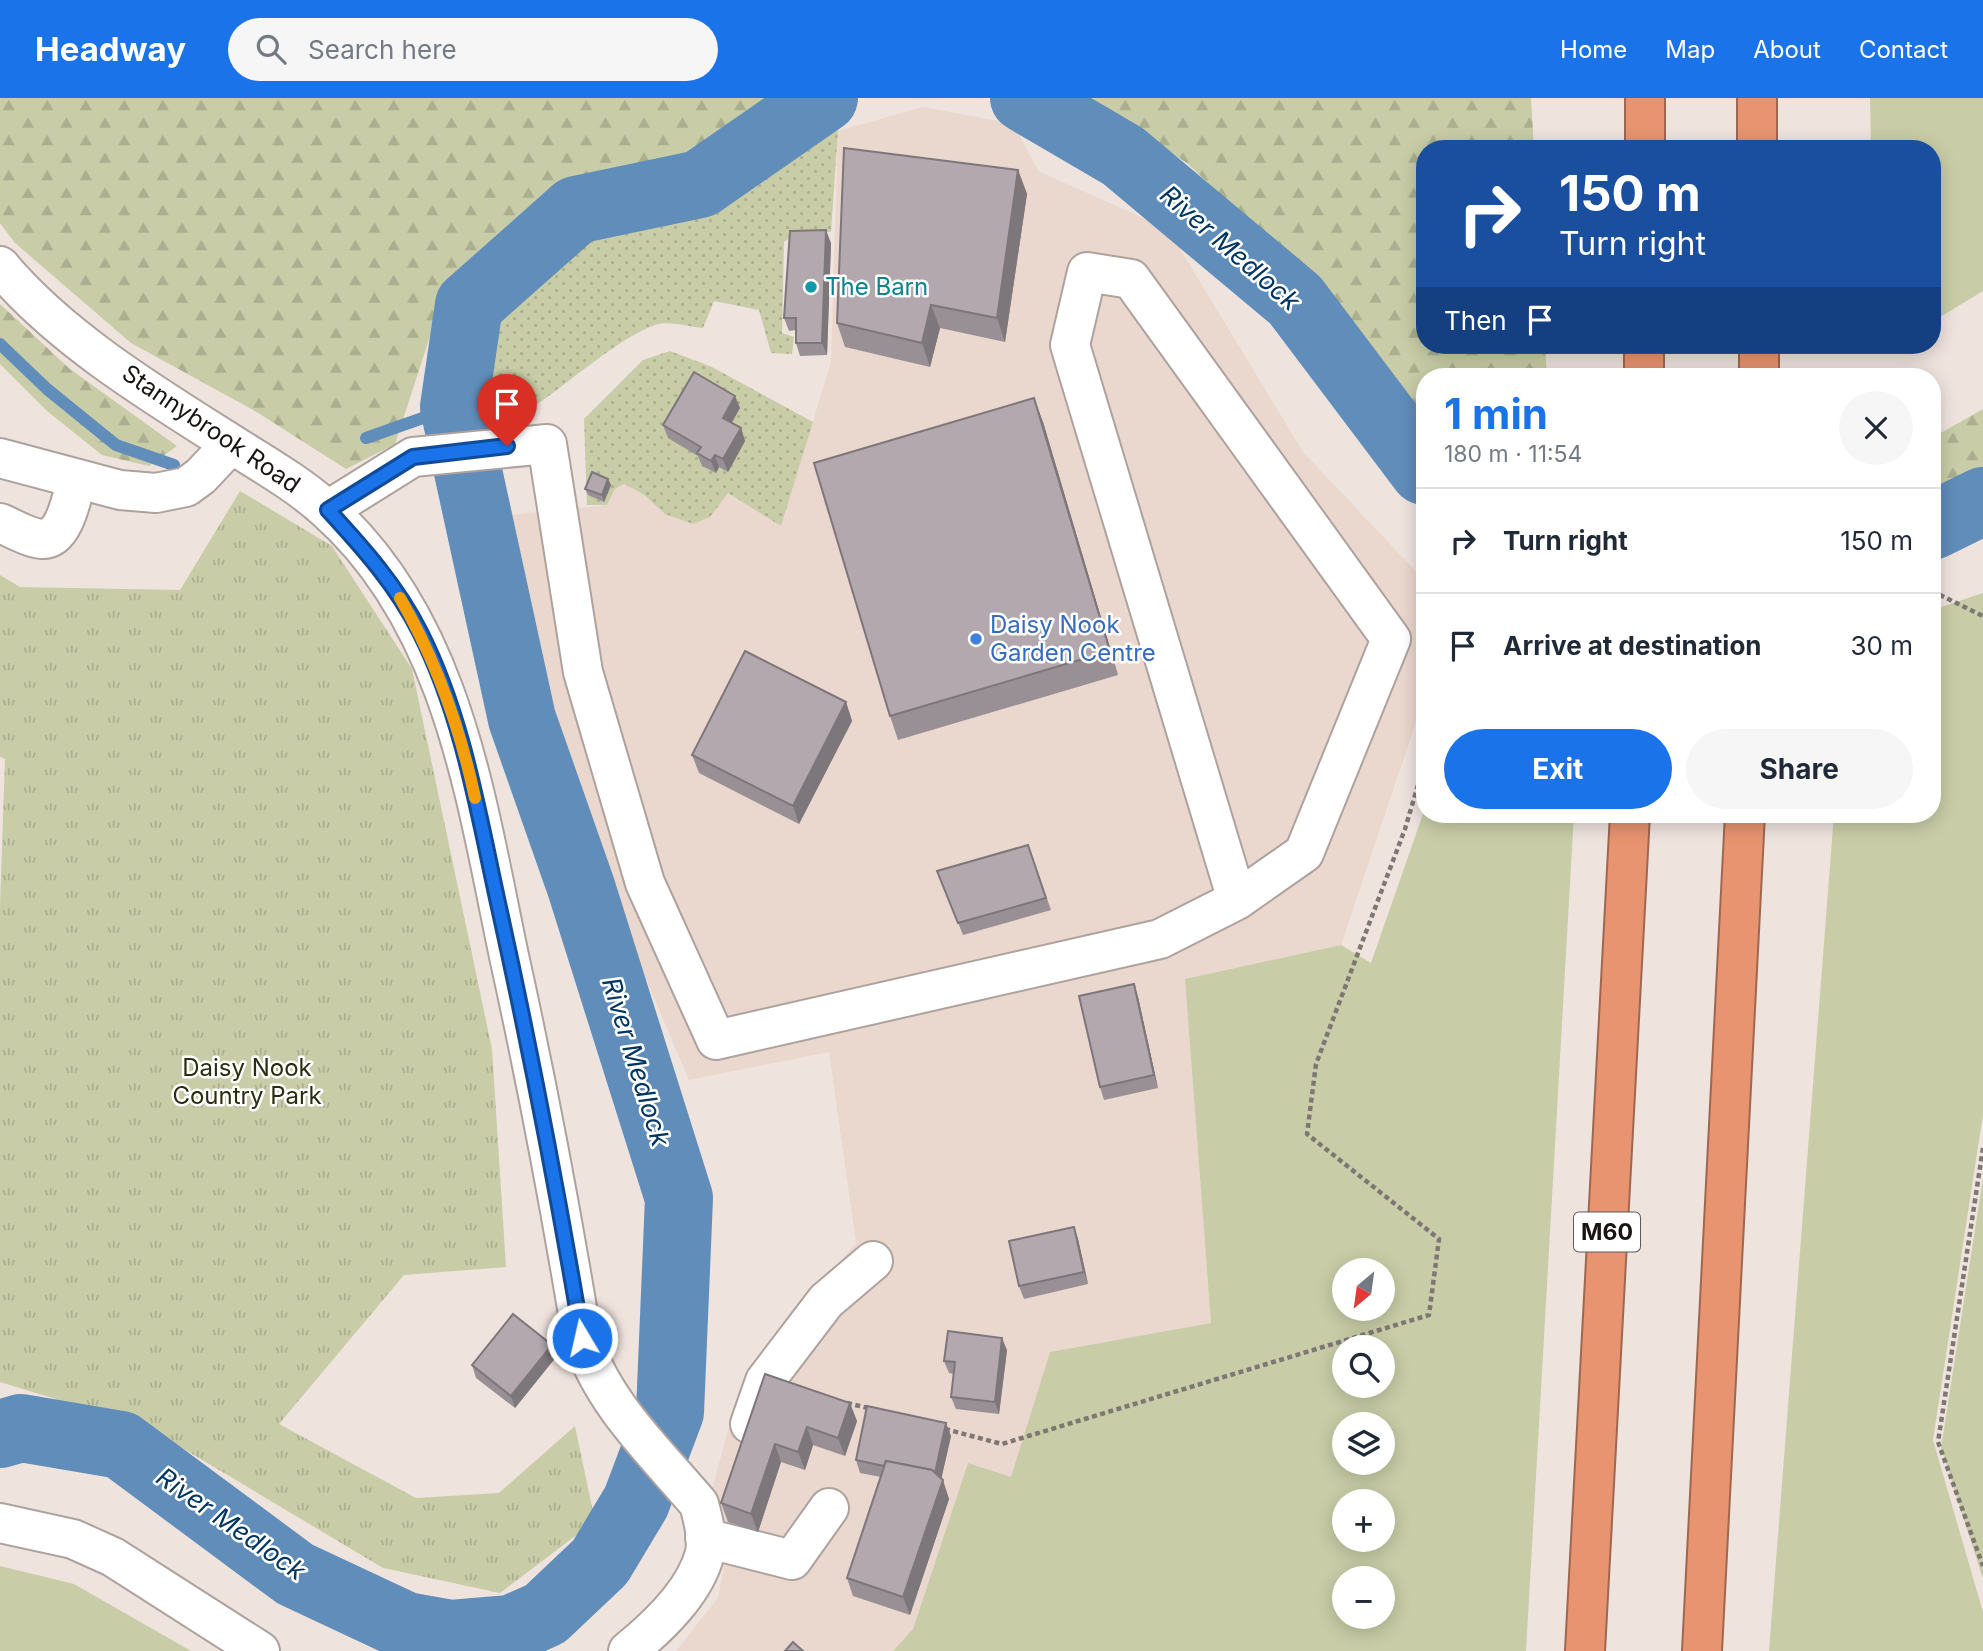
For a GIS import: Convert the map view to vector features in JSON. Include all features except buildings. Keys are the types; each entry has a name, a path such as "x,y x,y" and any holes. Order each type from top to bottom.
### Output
{"highway":[{"path":"1645,98 1645,140"},
{"path":"1757,98 1757,140"},
{"name":"M60","path":"1584,1651 1630,823"},
{"path":"1702,1651 1745,823"}],"street":[{"name":"Stannybrook Road","path":"0,266 12,281 74,335 149,390 290,479 328,510 364,549 397,592 420,632 454,722 471,778 534,1072 582,1338 591,1367 605,1391 716,1502"},
{"path":"328,510 413,457 547,444 583,672 645,883 716,1040 1160,939 1237,900 1304,853 1391,639 1131,279 1087,272 1070,345 1237,900"},
{"path":"0,458 120,490 156,493 186,487 201,477 231,444"},
{"path":"0,523 43,539 52,536 60,528 77,479"},
{"path":"628,1651 693,1583 705,1551 716,1502 765,1381 826,1301 873,1261"},
{"path":"716,1502 792,1560 829,1508"},
{"path":"0,1523 73,1539 113,1557 260,1651"}],"path":[{"path":"1941,596 1983,617"},
{"path":"936,1426 1002,1444 1429,1315 1439,1239 1307,1134 1316,1064 1405,829 1416,792"},
{"path":"1983,1148 1938,1442 1983,1566"},
{"path":"844,1402 883,1412"}],"shaded area":[{"name":"Daisy Nook Garden Centre","path":"923,107 1014,124 1038,171 1168,229 1303,452 1416,572 1416,722 1341,945 1185,979 1211,1323 1050,1352 1011,1478 968,1463 913,1629 893,1651 676,1651 718,1598 727,1551 712,1489 738,1394 796,1313 856,1243 829,1052 689,1080 606,885 490,517 607,505 615,489 624,484 643,494 665,514 710,517 728,492 781,526 831,362 838,131"}],"green space":[{"path":"0,98 770,98 696,160 573,182 447,284 395,444 346,469 255,411 131,343 15,243 0,223"},
{"path":"1092,98 1531,98 1533,140 1416,140 1416,354 1546,354 1546,368 1416,368 1416,422 1325,294 1188,164"},
{"path":"1870,98 1983,98 1983,291 1941,317 1941,140 1871,140"},
{"path":"834,106 838,131 831,232 796,234 784,242 782,333 794,337 792,354 771,353 759,310 714,301 703,328 672,323 660,324 633,335 511,421 489,433 468,438 472,384 497,305 551,256 584,235 640,222 727,182"},
{"path":"0,304 70,369 177,446 149,466 102,455 47,411 0,364"},
{"path":"670,351 712,367 813,422 781,526 728,493 710,517 693,524 665,514 643,494 624,484 615,489 607,505 587,505 584,419 643,360"},
{"path":"1983,409 1983,468 1941,496 1941,433"},
{"name":"Daisy Nook Country Park","path":"240,491 332,546 412,669 492,1049 506,1267 404,1275 279,1424 416,1498 499,1493 575,1426 595,1521 500,1593 383,1568 147,1427 0,1382 0,906 5,759 0,757 0,575 20,587 180,590"},
{"path":"1983,593 1983,1114 1933,1440 1983,1612 1983,1651 1769,1651 1833,823 1941,823 1941,607"},
{"path":"1420,823 1573,823 1526,1651 893,1651 913,1629 968,1463 1011,1477 1050,1352 1211,1323 1185,979 1341,945 1371,963"},
{"path":"1983,1178 1983,1579 1941,1448"},
{"path":"0,1566 74,1584 191,1651 0,1651"}],"waterway":[{"name":"River Medlock","path":"0,1434 21,1428 121,1445 295,1574 406,1626 451,1634 511,1629 545,1614 600,1562 636,1502 670,1412 679,1198 581,887 522,719 454,407 469,305 576,210 700,184 824,98"},
{"name":"River Medlock","path":"1024,98 1123,156 1295,300 1416,460"},
{"path":"0,344 47,389 116,445 174,465"},
{"path":"366,438 454,407"},
{"name":"River Medlock","path":"1941,522 1983,501"}],"slow traffic":[{"path":"400,598 420,632 437,673 475,798"}],"place":[{"name":"The Barn","path":"811,287"},
{"name":"Daisy Nook Garden Centre","path":"976,639"}],"route":[{"path":"507,446 413,457 328,510 364,549 397,592 420,632 454,722 471,778 534,1072 582,1338"}]}
